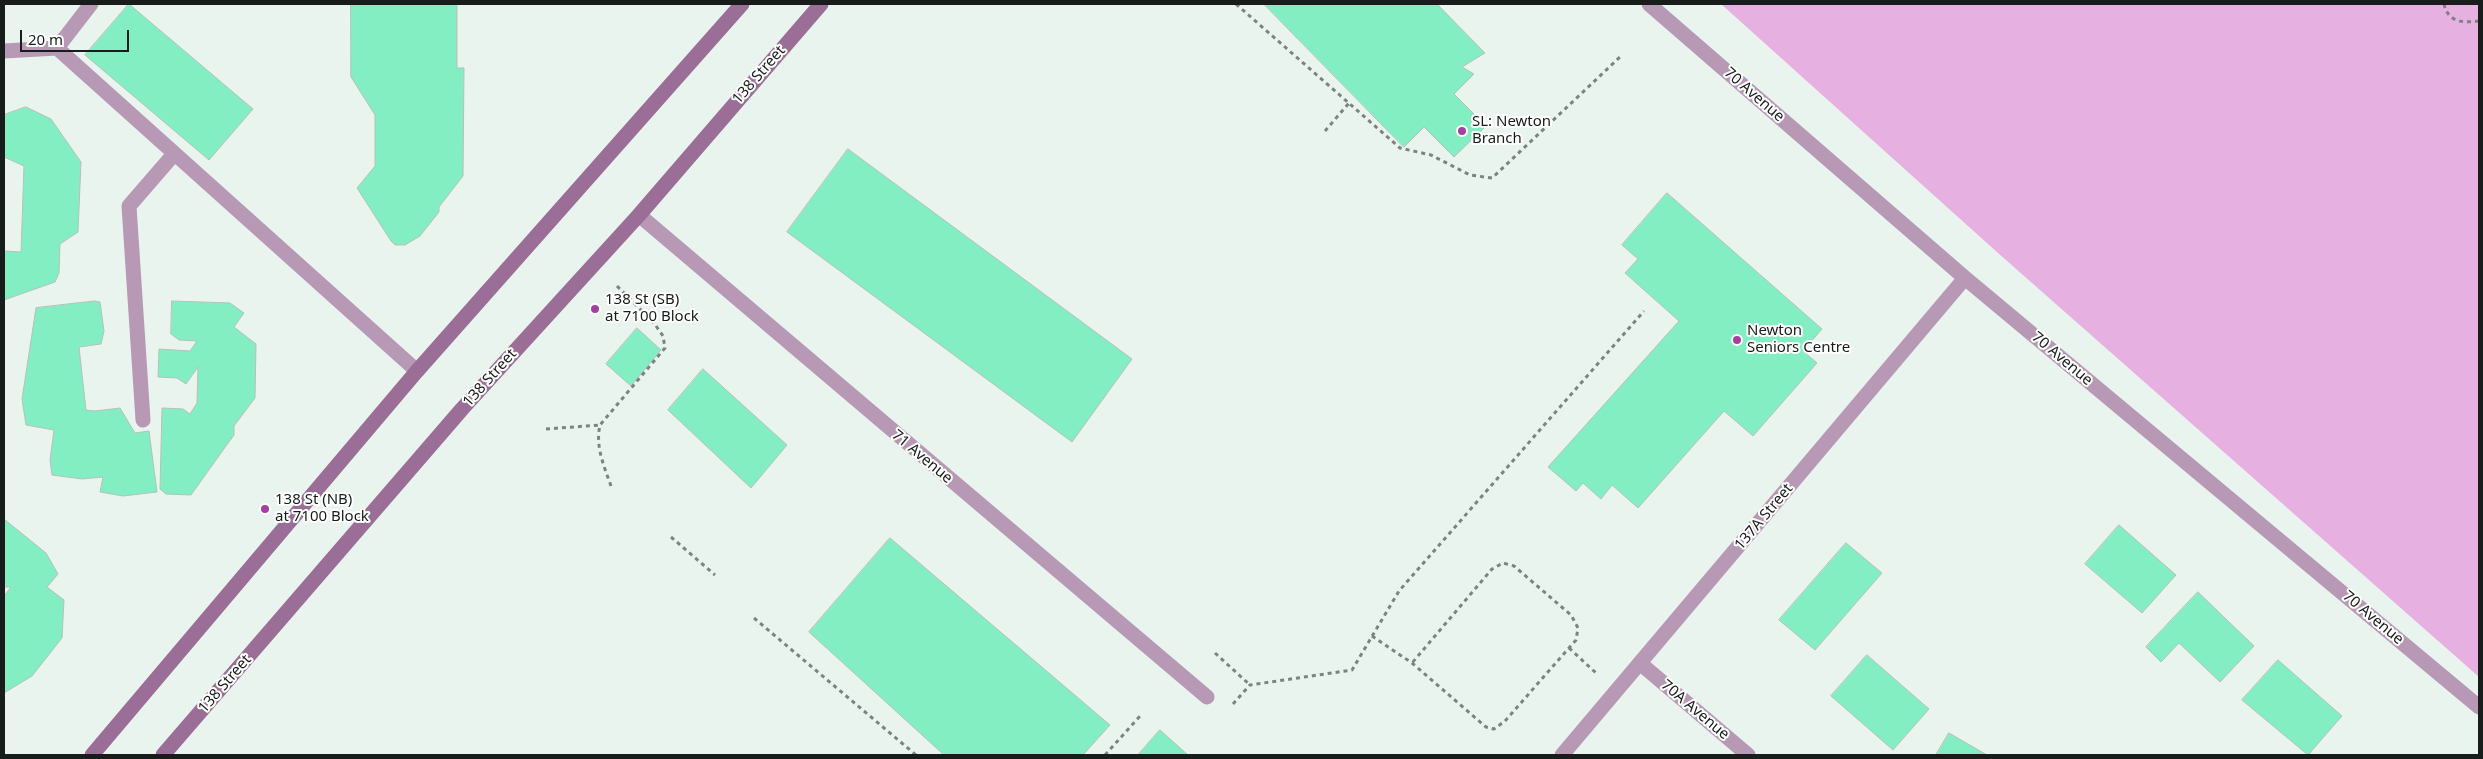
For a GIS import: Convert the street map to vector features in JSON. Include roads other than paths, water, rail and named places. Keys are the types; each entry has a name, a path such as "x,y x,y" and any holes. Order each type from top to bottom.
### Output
{"main road":[{"path":"92,755 417,370 742,4"},
{"name":"138 Street","path":"163,755 462,409 639,215 821,4"}],"street":[{"path":"57,48 92,4"},
{"name":"70 Avenue","path":"1650,4 1965,278 2479,707"},
{"path":"4,51 57,48 417,370"},
{"path":"143,420 128,206 174,154"},
{"name":"71 Avenue","path":"639,215 1207,697"},
{"name":"137A Street","path":"1562,755 1641,664 1965,278"},
{"name":"70A Avenue","path":"1641,664 1748,755"}],"place":[{"name":"SL: Newton Branch","path":"1462,131"},
{"name":"138 St (SB) at 7100 Block","path":"595,309"},
{"name":"Newton Seniors Centre","path":"1737,340"},
{"name":"138 St (NB) at 7100 Block","path":"265,509"}]}
